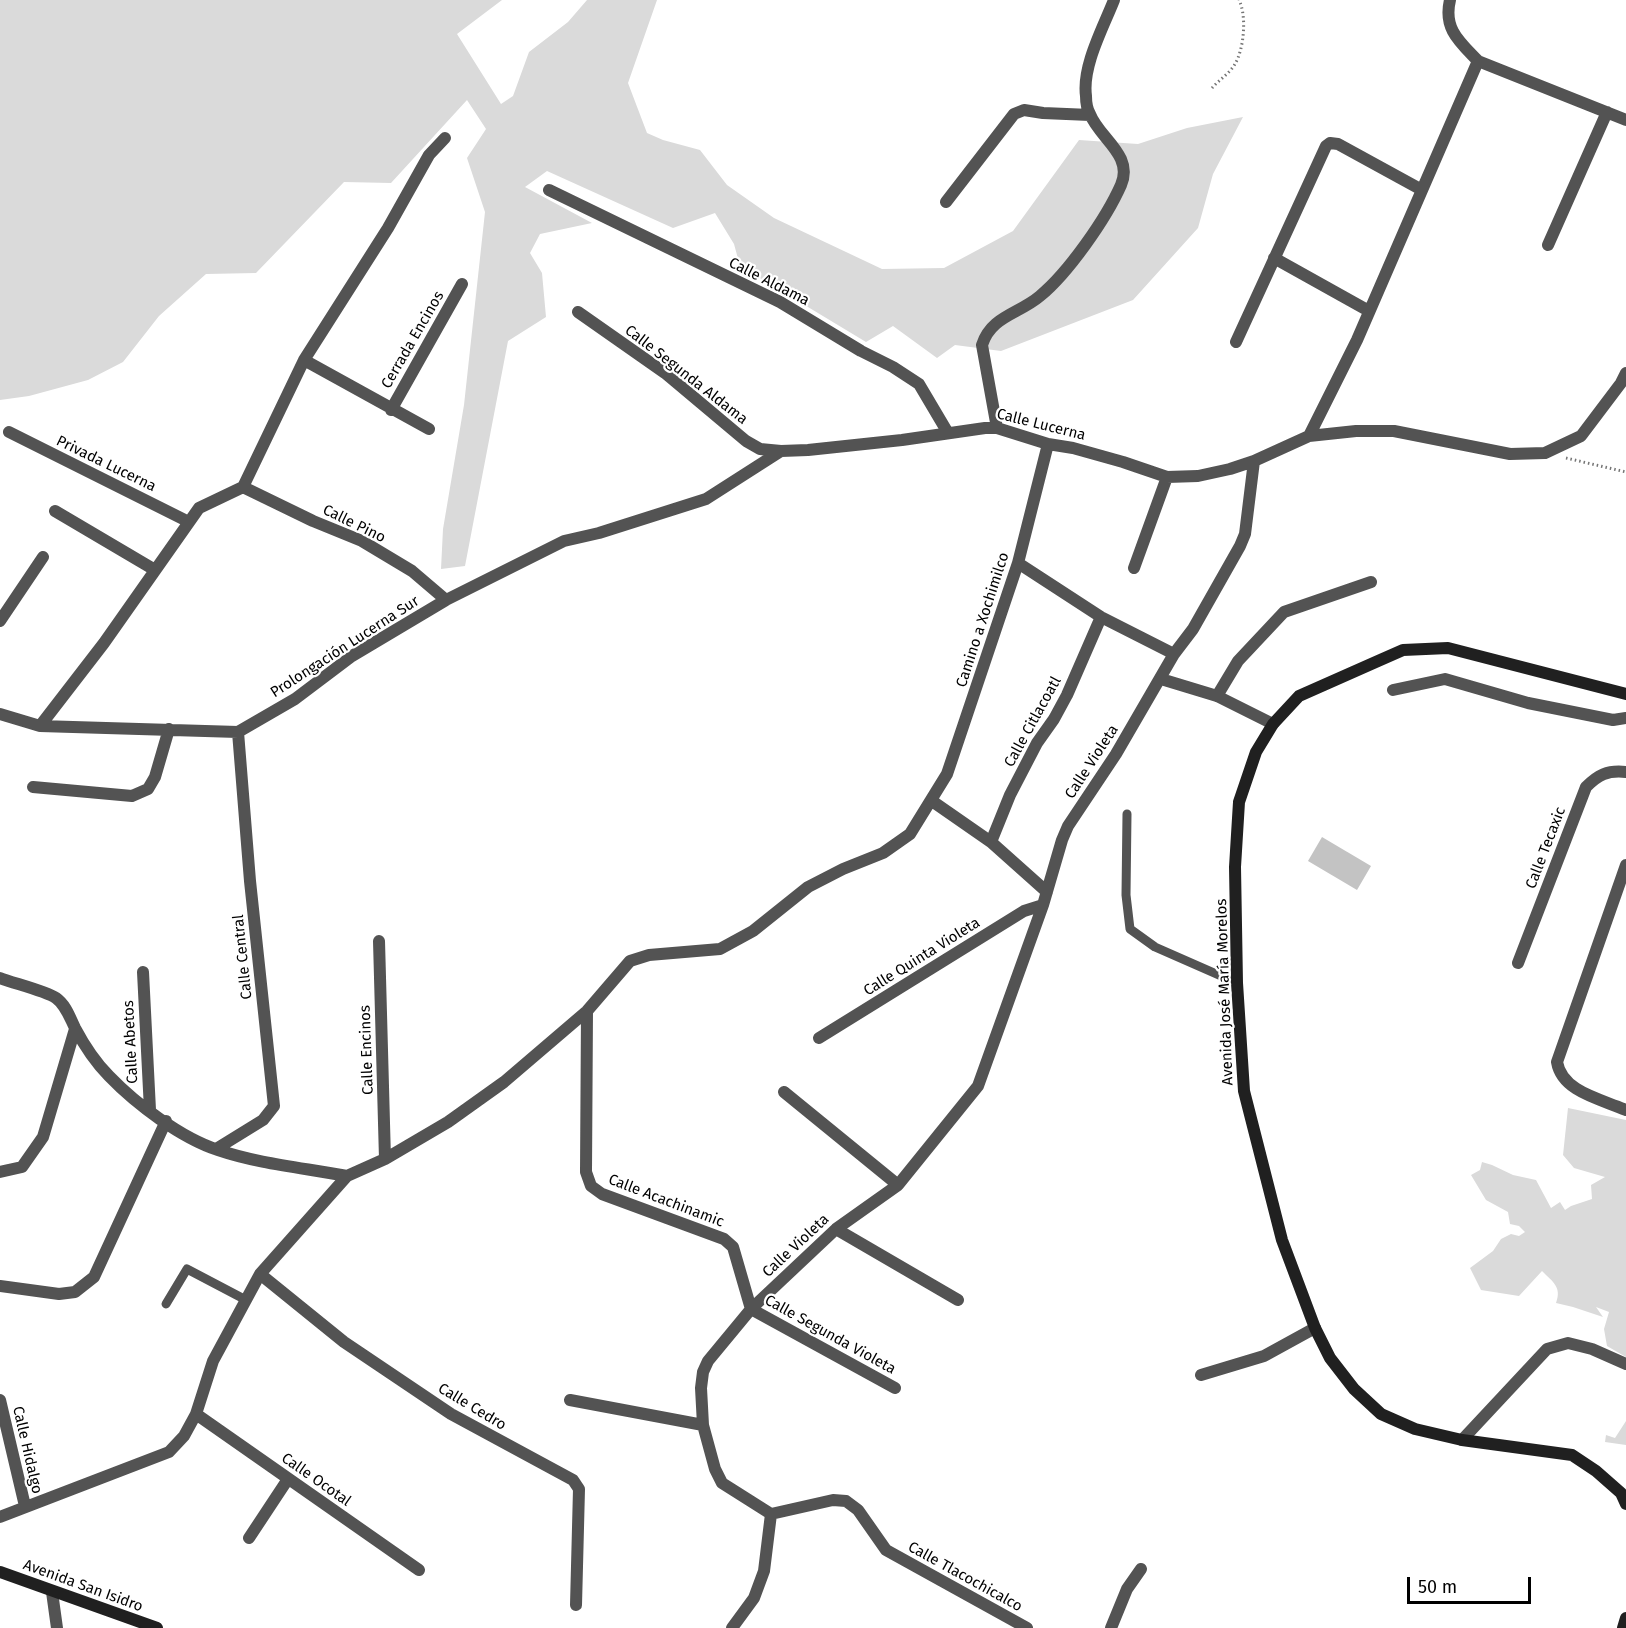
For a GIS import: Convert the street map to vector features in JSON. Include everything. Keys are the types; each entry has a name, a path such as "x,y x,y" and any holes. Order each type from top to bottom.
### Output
{"main road":[{"name":"Avenida José María Morelos","path":"1626,694 1448,648 1403,650 1299,696 1273,724 1256,752 1239,802 1235,867 1237,983 1244,1091 1282,1240 1315,1328 1330,1358 1354,1389 1381,1414 1415,1430 1462,1440 1572,1455 1596,1471 1621,1493 1626,1504"},
{"name":"Avenida San Isidro","path":"0,1572 157,1628"},
{"path":"1623,1628 1626,1618"}],"street":[{"path":"997,428 982,345 986,333 995,323 1040,296 1064,271 1097,228 1122,183 1124,167 1115,148 1090,115 1085,82 1089,65 1114,0"},
{"path":"1450,0 1447,12 1453,34 1478,62 1626,120"},
{"path":"1309,436 1370,311 1478,62"},
{"path":"945,202 1014,114 1024,110 1090,115"},
{"path":"1548,245 1607,112"},
{"path":"40,726 104,643 199,508 243,487 304,360 388,228 429,155 445,138"},
{"path":"1236,342 1326,146 1330,143 1338,144 1422,190"},
{"name":"Calle Aldama","path":"549,190 780,302 861,351 894,367 919,384 948,433"},
{"path":"1274,258 1370,311"},
{"name":"Cerrada Encinos","path":"391,410 462,284"},
{"name":"Calle Segunda Aldama","path":"578,312 665,374 746,441 760,449 781,451"},
{"path":"304,360 429,429"},
{"path":"1545,453 1581,436 1626,373"},
{"name":"Calle Lucerna","path":"781,451 902,440 997,428 1048,444 1113,459 1167,477 1198,476 1254,461 1309,436 1356,431 1394,431 1510,454 1545,453"},
{"name":"Privada Lucerna","path":"9,432 189,522"},
{"name":"Camino a Xochimilco","path":"347,1176 385,1159 448,1122 504,1082 587,1011 630,961 649,956 720,949 753,931 808,887 843,869 883,853 910,834 947,774 1018,563 1048,444"},
{"name":"Prolongación Lucerna Sur","path":"238,732 295,699 352,656 446,600 564,541 599,533 706,499 781,451"},
{"name":"Calle Violeta","path":"771,1514 722,1483 715,1469 703,1425 701,1388 703,1372 708,1361 751,1309 836,1229 898,1185 978,1086 1043,905 1068,826 1116,754 1240,546 1245,534 1254,461"},
{"path":"1134,568 1167,477"},
{"name":"Calle Pino","path":"243,487 313,521 362,541 412,572 446,600"},
{"path":"56,511 155,570"},
{"path":"0,621 43,558"},
{"path":"1018,563 1101,617 1174,654"},
{"path":"1217,696 1238,661 1284,612 1371,582"},
{"name":"Calle Citlacoatl","path":"991,842 1010,795 1037,743 1067,695 1101,617"},
{"path":"1161,679 1217,696 1273,724"},
{"path":"1393,690 1445,679 1528,704 1614,720 1626,718"},
{"path":"0,714 40,726 238,732"},
{"path":"33,787 132,796 148,789 155,777 169,729"},
{"name":"Calle Central","path":"216,1149 263,1120 274,1106 250,881 238,732"},
{"name":"Calle Tecaxic","path":"1518,963 1586,788 1597,775 1618,771 1626,772"},
{"path":"932,801 991,842 1047,892"},
{"path":"1626,865 1557,1062 1558,1073 1569,1086 1626,1110"},
{"name":"Calle Quinta Violeta","path":"819,1038 1024,911 1043,905"},
{"name":"Calle Encinos","path":"379,941 385,1159"},
{"name":"Calle Abetos","path":"143,972 150,1110"},
{"path":"0,978 56,998 66,1009 75,1029 91,1054 108,1075 150,1110 191,1137 216,1149 238,1155 347,1176"},
{"name":"Calle Acachinamic","path":"587,1011 586,1172 591,1186 602,1194 724,1239 733,1247 751,1309"},
{"path":"0,1172 22,1167 43,1137 75,1029"},
{"path":"784,1092 898,1185"},
{"path":"0,1286 59,1294 75,1292 94,1277 166,1121"},
{"path":"1,1514 169,1452 184,1436 196,1414 213,1361 260,1274 347,1176"},
{"path":"836,1229 958,1299"},
{"name":"Calle Cedro","path":"260,1274 344,1342 451,1414 573,1480 579,1489 576,1605"},
{"name":"Calle Segunda Violeta","path":"751,1309 894,1388"},
{"path":"1201,1376 1264,1356 1315,1328"},
{"path":"1462,1440 1547,1349 1568,1343 1592,1349 1626,1364"},
{"name":"Calle Hidalgo","path":"0,1400 25,1506"},
{"path":"570,1400 703,1425"},
{"name":"Calle Ocotal","path":"196,1414 419,1570"},
{"path":"249,1538 288,1479"},
{"name":"Calle Tlacochicalco","path":"771,1514 833,1500 846,1501 858,1509 886,1550 1027,1628"},
{"path":"732,1628 754,1598 764,1571 771,1514"},
{"path":"1112,1628 1127,1589 1142,1569"},
{"path":"52,1592 57,1628"}],"lane":[{"path":"1127,814 1126,895 1130,929 1155,946 1237,983"},
{"path":"166,1304 187,1269 246,1300"}],"path":[{"path":"1212,88 1235,64 1243,37 1243,8 1239,0"},
{"path":"1545,453 1626,471"}],"shaded area":[{"path":"0,0 502,0 457,34 501,104 513,96 529,52 568,22 587,0 657,0 628,83 647,133 700,150 727,185 774,218 882,269 944,268 1013,231 1079,140 1138,144 1187,128 1243,117 1213,174 1198,228 1133,300 1001,351 955,345 937,358 893,326 866,342 740,266 734,244 715,213 673,228 547,171 525,187 592,223 540,234 530,253 542,273 546,317 508,341 465,566 441,569 443,529 464,405 485,212 467,158 486,129 467,100 391,183 344,182 256,273 206,274 159,316 123,362 88,380 29,396 0,400"},
{"path":"1568,1108 1626,1120 1626,1357 1607,1346 1604,1329 1609,1312 1596,1307 1603,1317 1556,1303 1557,1289 1542,1271 1519,1296 1481,1290 1470,1268 1493,1251 1501,1239 1511,1234 1519,1236 1525,1232 1519,1226 1510,1224 1508,1212 1486,1200 1471,1175 1480,1170 1482,1162 1513,1175 1536,1180 1551,1208 1560,1202 1565,1210 1592,1199 1591,1185 1605,1177 1574,1168 1563,1155"},
{"path":"1626,1421 1626,1445 1605,1442 1606,1435 1615,1438"}],"building":[{"path":"1322,837 1371,866 1357,890 1308,861"}]}
